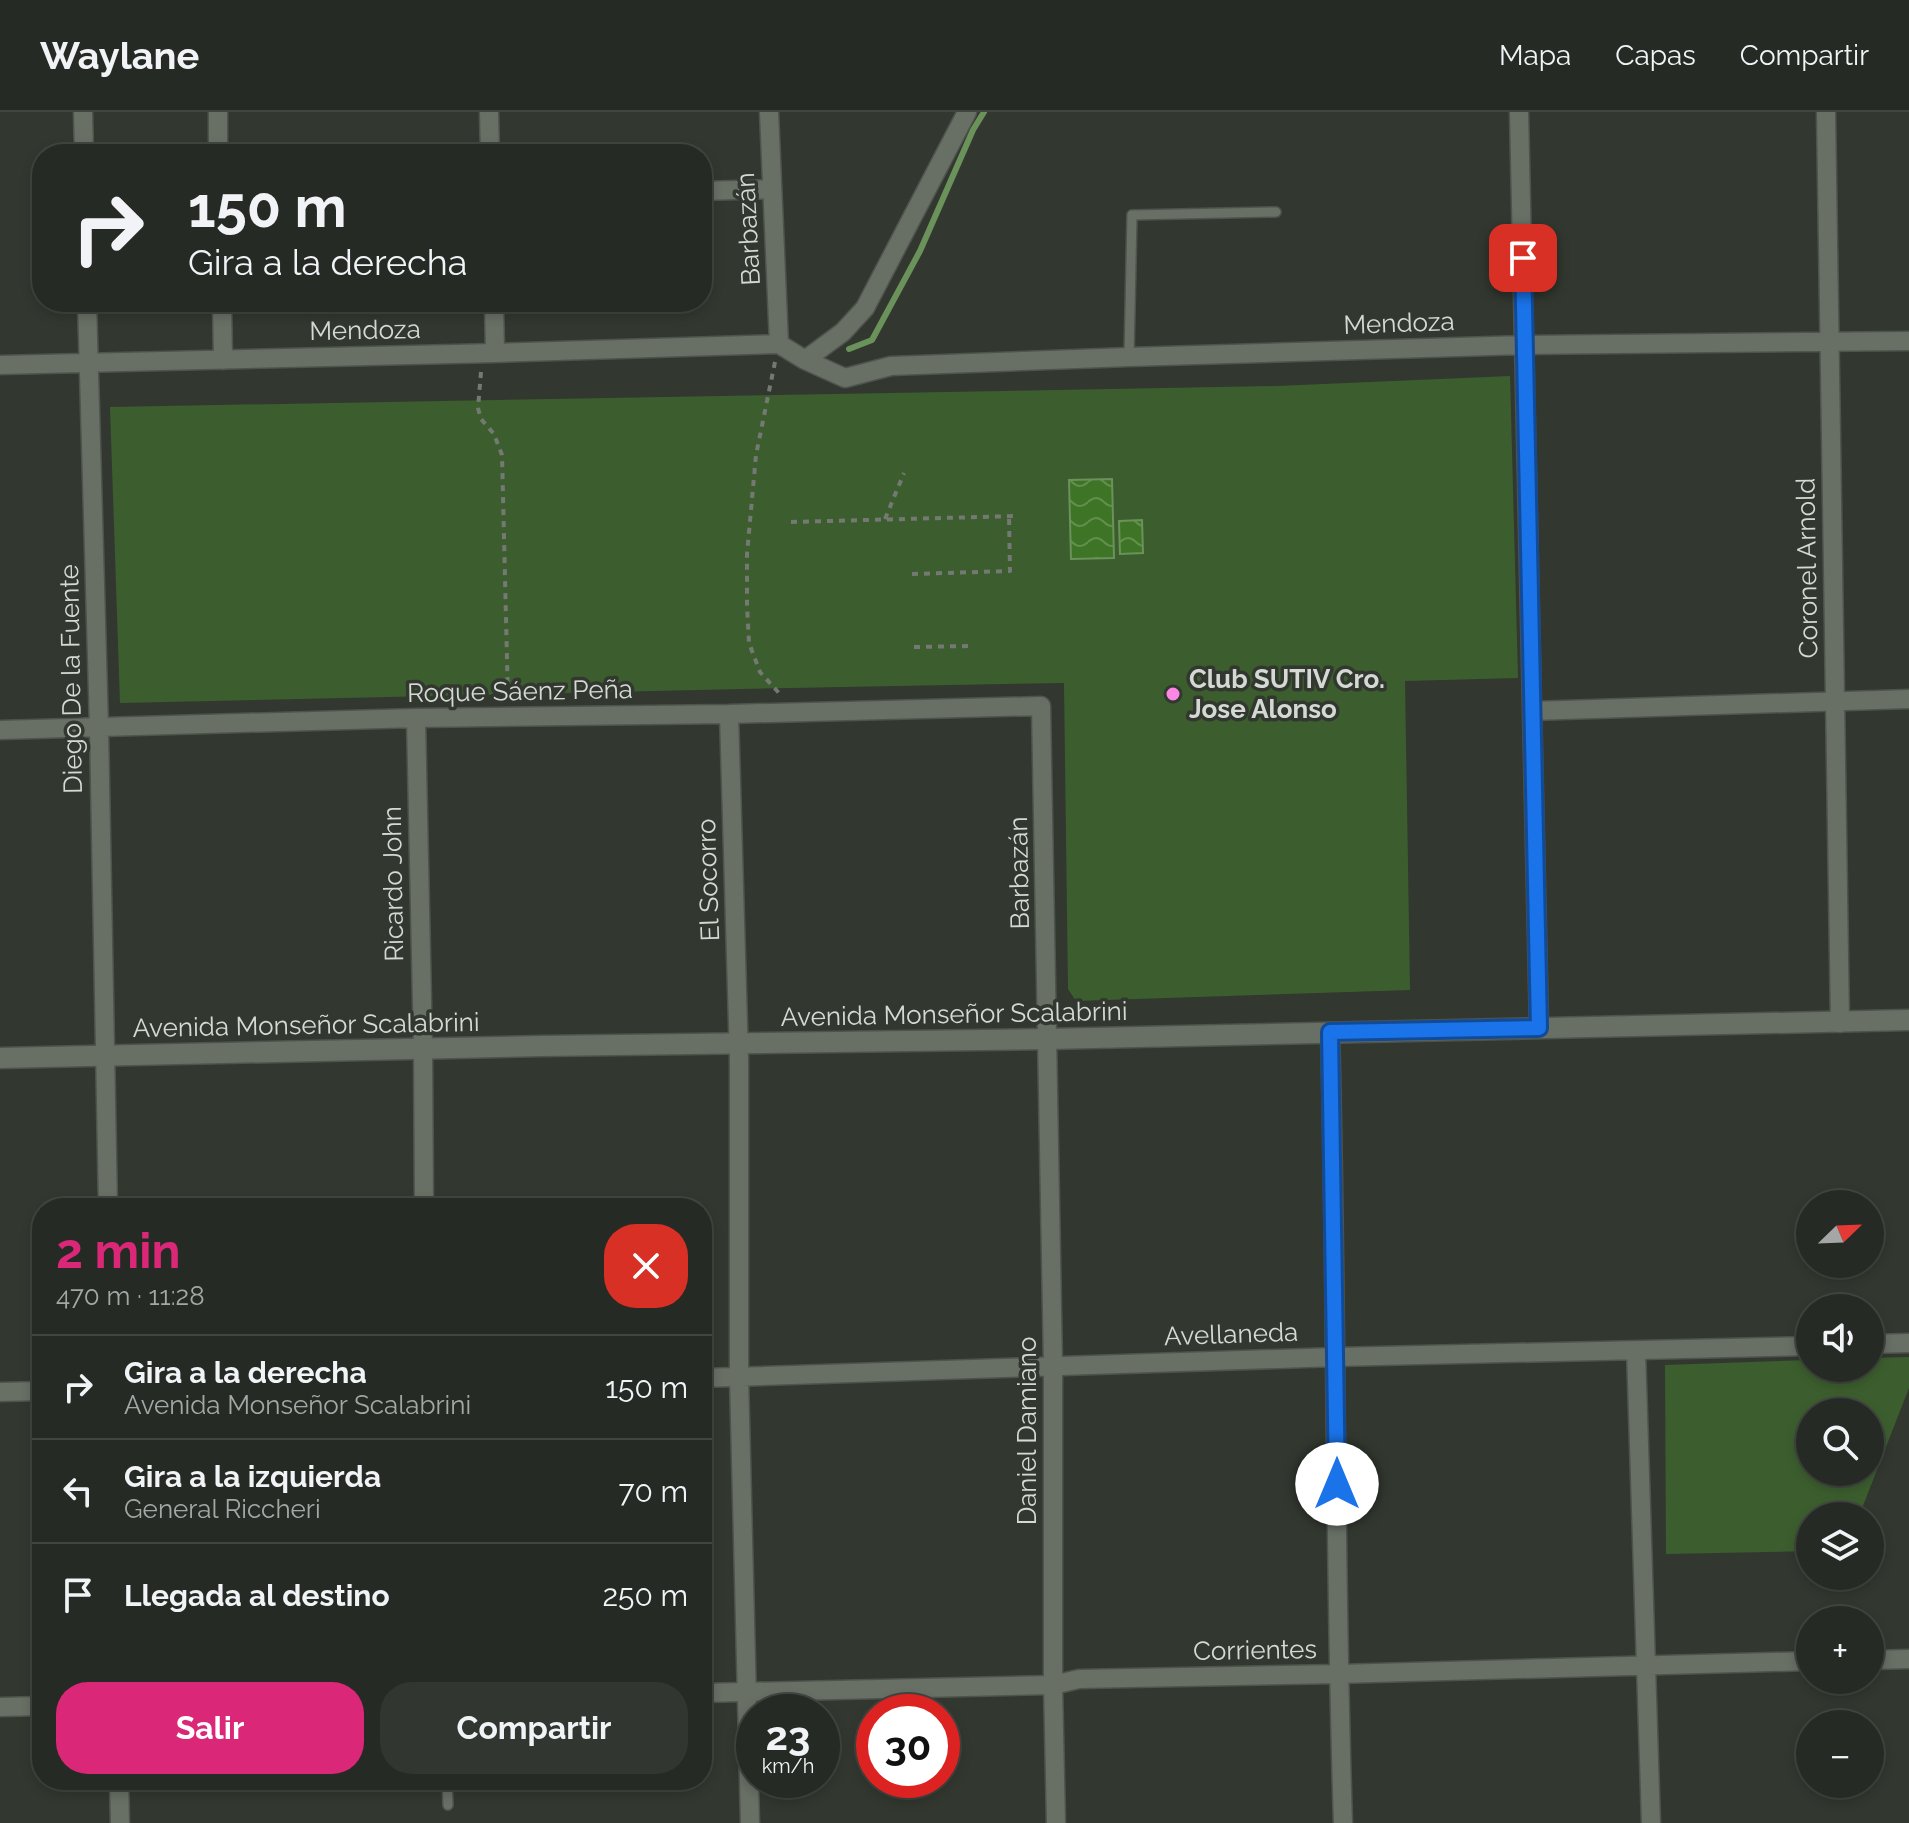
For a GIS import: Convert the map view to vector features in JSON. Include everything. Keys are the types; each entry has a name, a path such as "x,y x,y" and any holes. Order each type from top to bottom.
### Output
{"main road":[{"name":"Avenida Monseñor Scalabrini","path":"0,1058 1909,1020"}],"street":[{"path":"83,112 84,144"},
{"path":"218,112 218,144"},
{"path":"489,112 490,144"},
{"name":"Barbazán","path":"769,112 779,344"},
{"path":"805,360 843,332 865,308 967,112"},
{"path":"1519,112 1539,1028"},
{"name":"Coronel Arnold","path":"1826,112 1840,1023"},
{"path":"712,191 771,189"},
{"name":"Diego De la Fuente","path":"87,312 108,1198"},
{"path":"222,312 223,360"},
{"path":"489,353 493,312"},
{"name":"Mendoza","path":"0,365 779,344 845,378 891,366 1129,357 1524,345 1909,341"},
{"path":"1532,711 1909,699"},
{"name":"Barbazán","path":"1041,706 1048,1039"},
{"name":"Roque Sáenz Peña","path":"0,730 416,718 1041,706"},
{"name":"El Socorro","path":"729,714 739,1044 739,1377 750,1823"},
{"name":"Ricardo John","path":"416,718 424,1198"},
{"path":"1330,1032 1338,1674 1343,1823"},
{"name":"Daniel Damiano","path":"1048,1039 1056,1823"},
{"path":"1884,1344 1909,1343"},
{"name":"Avellaneda","path":"712,1378 1336,1357 1796,1346"},
{"path":"1636,1351 1651,1823"},
{"path":"0,1392 32,1391"},
{"path":"1884,1660 1909,1659"},
{"name":"Corrientes","path":"712,1693 1053,1685 1079,1679 1796,1661"},
{"path":"0,1707 32,1706"},
{"path":"119,1790 120,1823"}],"lane":[{"path":"1129,357 1132,215 1276,212"},
{"path":"447,1790 448,1805"}],"path":[{"path":"779,344 756,455 747,554 747,605 749,643 760,672 797,712"},
{"path":"489,353 478,408 481,419 494,434 502,455 508,716"},
{"path":"885,519 904,473"},
{"path":"912,574 1010,571 1009,516"},
{"path":"791,522 1017,516"},
{"path":"914,647 971,646"}],"shaded area":[{"path":"1510,376 1518,678 1405,681 1410,990 1076,1001 1068,989 1064,683 120,703 110,407 1277,386"},
{"path":"1909,1357 1909,1388 1884,1452 1884,1398 1796,1398 1796,1486 1871,1486 1864,1502 1796,1502 1796,1551 1666,1554 1665,1365 1796,1360 1796,1382 1884,1382 1884,1358"}],"water":[{"path":"1112,479 1114,558 1071,559 1069,480"},
{"path":"1142,520 1143,553 1120,554 1119,521"}],"waterway":[{"path":"849,349 872,340 920,251 973,130 984,112"}],"place":[{"name":"Club SUTIV Cro. Jose Alonso","path":"1173,694"}],"route":[{"path":"1337,1484 1330,1032 1539,1028 1523,258"}]}
